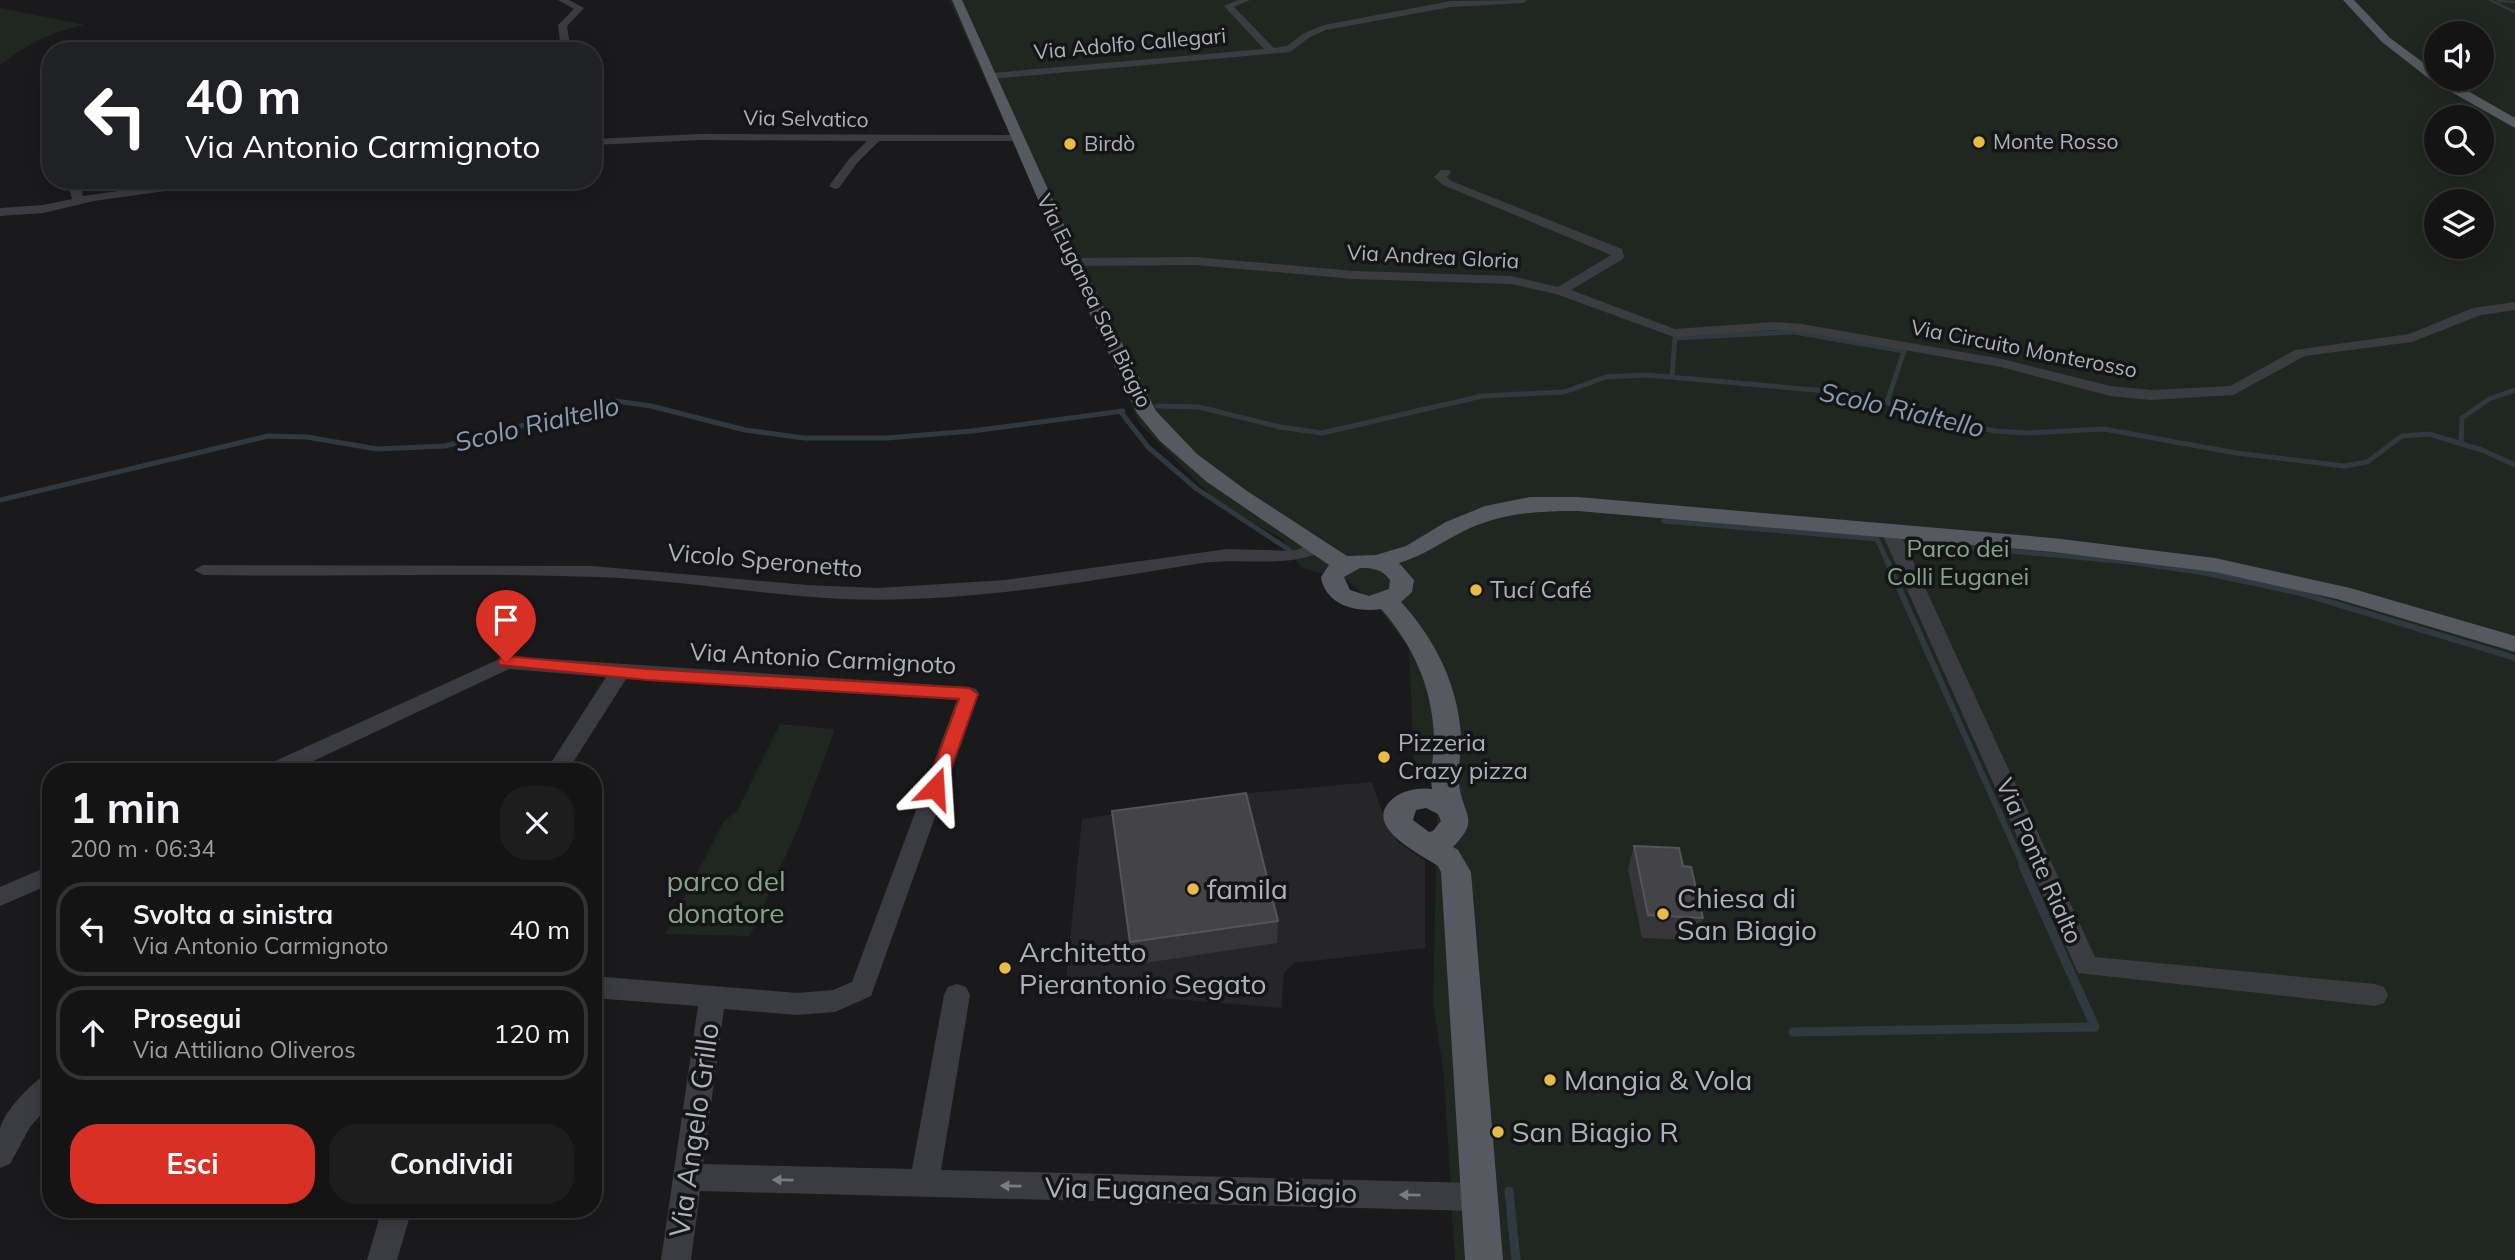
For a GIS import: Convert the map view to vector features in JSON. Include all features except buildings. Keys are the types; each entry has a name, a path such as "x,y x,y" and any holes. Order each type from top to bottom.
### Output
{"main road":[{"name":"Via Euganea San Biagio","path":"957,0 1073,262 1143,405 1163,434 1206,472 1343,564"},
{"path":"2348,0 2386,40 2424,68"},
{"path":"2459,91 2515,124"},
{"path":"1376,562 1399,574 1403,586 1400,592 1387,601 1357,603 1340,596 1331,584 1331,578 1343,564 1356,561 1376,562 1414,551 1477,517 1530,504 1668,511 2130,553 2246,570 2343,593 2515,644"},
{"path":"1399,574 1414,551"},
{"path":"1387,601 1416,633 1438,679 1447,731 1448,757 1441,820 1456,872 1483,1260"}],"street":[{"path":"562,0 580,8 562,25 565,42"},
{"name":"Via Adolfo Callegari","path":"1246,0 1228,6 1272,51"},
{"name":"Via Adolfo Callegari","path":"991,76 1290,49 1307,35 1324,28 1451,4 1523,0"},
{"name":"Via Selvatico","path":"602,142 700,137 1018,138"},
{"path":"835,186 875,139"},
{"name":"Via Andrea Gloria","path":"1073,262 1195,261 1354,275 1511,280 1560,290 1618,256 1617,252 1447,183 1440,177 1445,172"},
{"path":"75,189 78,201"},
{"path":"0,212 43,209 160,189"},
{"name":"Via Circuito Monterosso","path":"1560,290 1648,326 1674,333 1766,326 1802,328 2002,363 2110,391 2151,395 2233,390 2300,353 2313,349 2412,338 2478,311 2515,306"},
{"name":"Via Ponte Rialto","path":"1890,531 2087,965 2375,995"},
{"name":"Vicolo Speronetto","path":"203,570 595,571 876,594 971,589 1096,576 1217,555 1290,558 1301,556 1318,547"},
{"path":"289,763 506,662 620,672 562,763"},
{"name":"Via Antonio Carmignoto","path":"620,672 969,694 862,989 835,1001 797,1004 712,999"},
{"path":"0,897 42,878"},
{"path":"602,989 712,999"},
{"path":"924,1184 957,995"},
{"name":"Via Angelo Grillo","path":"676,1260 712,999"},
{"path":"0,1155 20,1118 42,1094"},
{"name":"Via Euganea San Biagio","path":"688,1177 1478,1197"},
{"path":"382,1260 394,1218"}],"shaded area":[{"path":"1372,782 1385,821 1398,842 1425,861 1425,948 1294,963 1284,973 1281,1008 1065,990 1082,819 1250,793"}],"green space":[{"name":"Parco dei Colli Euganei","path":"949,0 2515,0 2515,1260 1455,1260 1444,1076 1433,1002 1438,782 1414,766 1409,648 1376,605 1347,580 1302,568 1282,539 1215,500 1140,424"},
{"path":"0,8 85,25 40,40 0,65"},
{"name":"parco del donatore","path":"780,724 835,729 799,826 750,936 665,934 724,821 737,811"}],"waterway":[{"path":"2490,0 2515,12"},
{"path":"2498,1 2515,2"},
{"path":"1672,376 1675,338 1794,332 1904,351 1887,402"},
{"name":"Scolo Rialtello","path":"1157,406 1199,407 1280,427 1322,433 1482,396 1564,392 1606,377 1646,375 1850,393 1994,431 2028,433 2104,429 2236,453 2344,466 2367,462 2402,436 2429,434 2482,450 2515,465"},
{"path":"2461,442 2462,418 2489,399 2515,390"},
{"name":"Scolo Rialtello","path":"0,500 268,436 307,437 377,449 445,446 616,401 651,406 745,430 804,438 887,438 972,431 1120,411"},
{"path":"1120,411 1148,447 1197,489 1297,555"},
{"path":"1664,521 1877,539 1888,563"},
{"path":"1914,542 2139,563"},
{"path":"1887,561 2024,868"},
{"path":"2126,561 2139,563"},
{"path":"2139,563 2202,572 2297,592 2515,658"},
{"path":"1793,1032 2095,1027 2023,866"},
{"path":"1509,1191 1516,1260"}],"place":[{"name":"Monte Rosso","path":"1979,142"},
{"name":"Birdò","path":"1070,144"},
{"name":"Tucí Café","path":"1476,590"},
{"name":"Pizzeria Crazy pizza","path":"1384,757"},
{"name":"famila","path":"1193,889"},
{"name":"Chiesa di San Biagio","path":"1663,914"},
{"name":"Architetto Pierantonio Segato","path":"1005,968"},
{"name":"Mangia & Vola","path":"1550,1080"},
{"name":"San Biagio R","path":"1498,1132"}],"route":[{"path":"506,662 647,674 969,694 935,788"}]}
